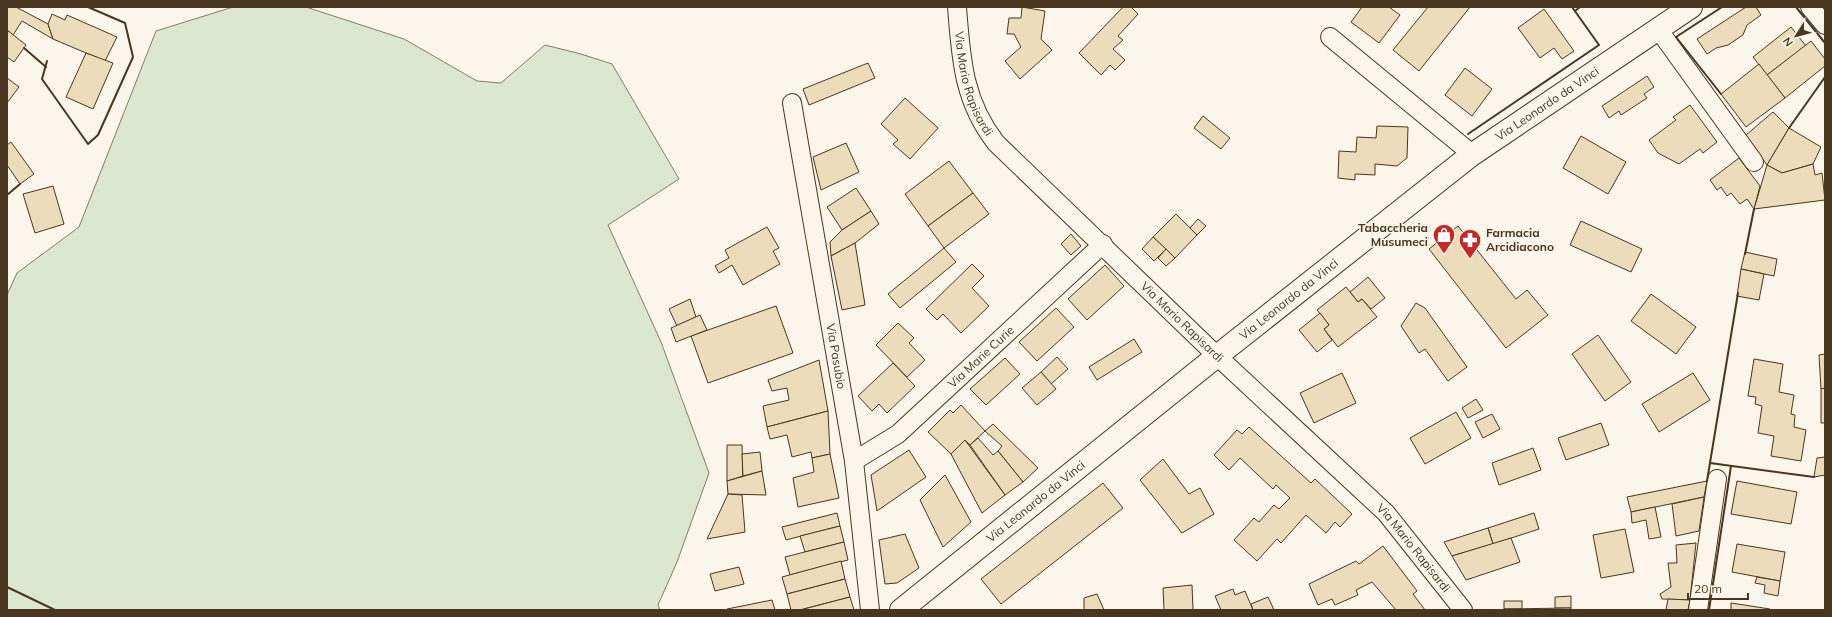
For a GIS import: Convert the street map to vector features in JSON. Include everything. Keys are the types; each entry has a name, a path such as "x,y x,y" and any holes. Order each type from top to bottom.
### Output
{"street":[{"name":"Via Mario Rapisardi","path":"957,7 961,57 965,81 972,102 984,128 996,143 1217,356 1386,514 1463,610"},
{"name":"Via Leonardo da Vinci","path":"902,610 1217,356 1472,154 1691,7"},
{"path":"1810,7 1825,26"},
{"path":"1658,29 1754,162"},
{"path":"1330,37 1472,154"},
{"name":"Via Pasubio","path":"792,103 854,461 870,610"},
{"name":"Via Marie Curie","path":"854,461 898,434 1102,244"},
{"path":"1698,610 1717,479"}],"green space":[{"path":"233,7 306,7 404,39 477,81 501,83 545,45 612,64 679,179 608,225 661,342 709,473 677,562 658,605 660,610 7,610 7,295 17,273 79,227 156,31"}],"building":[{"path":"7,7 16,7 48,24 53,39 22,21 13,35 7,30"},
{"path":"1022,7 1045,11 1041,39 1052,50 1020,79 1005,61 1021,47 1014,34 1007,34 1009,18 1021,18"},
{"path":"1123,7 1131,7 1138,14 1118,36 1123,40 1113,49 1125,60 1115,70 1110,65 1101,75 1079,53"},
{"path":"1362,7 1389,7 1400,15 1379,43 1351,22"},
{"path":"1428,7 1470,7 1419,71 1393,50"},
{"path":"1746,7 1756,7 1761,15 1747,25 1743,35 1728,45 1716,48 1707,54 1697,39"},
{"path":"1544,9 1574,51 1562,59 1554,48 1540,58 1518,28"},
{"path":"52,14 65,20 67,15 117,37 105,61 53,39 48,24"},
{"path":"1791,27 1806,46 1767,75 1753,57"},
{"path":"7,30 26,45 14,62 7,57"},
{"path":"1811,41 1825,59 1825,66 1785,98 1767,75"},
{"path":"86,53 113,63 93,109 66,97"},
{"path":"868,63 875,78 809,105 803,89"},
{"path":"1759,64 1785,98 1746,127 1721,94"},
{"path":"1465,68 1492,89 1472,116 1445,95"},
{"path":"1647,76 1654,87 1644,94 1647,98 1621,115 1619,111 1609,118 1602,106"},
{"path":"7,78 19,87 7,103"},
{"path":"905,98 938,128 910,159 893,144 898,140 881,124"},
{"path":"1690,105 1717,142 1703,153 1700,149 1679,164 1658,153 1649,140 1676,120 1673,117"},
{"path":"1773,112 1789,128 1767,165 1746,135"},
{"path":"1203,116 1230,138 1221,149 1194,128"},
{"path":"1377,126 1408,127 1407,158 1397,166 1375,164 1375,175 1355,174 1355,180 1338,178 1339,151 1356,152 1357,137 1376,138"},
{"path":"1789,128 1821,147 1813,164 1782,173 1767,165"},
{"path":"1581,136 1626,162 1608,194 1563,168"},
{"path":"11,142 34,174 20,184 7,165 7,145"},
{"path":"846,143 859,172 821,190 813,157"},
{"path":"1739,158 1760,186 1754,209 1747,199 1740,204 1731,193 1727,196 1721,187 1717,190 1710,180"},
{"path":"949,161 973,193 928,226 905,194"},
{"path":"1813,164 1815,175 1822,173 1825,200 1754,209 1767,165 1782,173"},
{"path":"53,186 64,224 35,233 23,194"},
{"path":"856,188 871,211 842,230 827,207"},
{"path":"973,193 989,214 944,248 928,226"},
{"path":"871,211 879,224 855,243 831,256 830,242 842,230"},
{"path":"1176,214 1197,235 1175,258 1153,237"},
{"path":"1198,219 1206,226 1197,235 1190,228"},
{"path":"1581,221 1642,249 1631,272 1570,245"},
{"path":"1458,226 1516,299 1527,290 1548,315 1506,348 1429,249"},
{"path":"767,227 779,248 773,251 780,264 743,285 732,265 719,273 715,266 729,258 725,250"},
{"path":"1071,234 1081,246 1071,255 1061,244"},
{"path":"1153,237 1166,249 1154,261 1142,249"},
{"path":"855,243 865,305 842,310 831,256"},
{"path":"944,248 956,262 900,308 888,294"},
{"path":"1166,249 1175,258 1166,266 1158,258"},
{"path":"1745,252 1777,259 1774,276 1741,269"},
{"path":"972,264 984,276 972,288 989,306 961,333 943,314 937,320 926,309"},
{"path":"1105,265 1124,286 1087,320 1068,299"},
{"path":"1741,269 1764,274 1759,300 1737,296"},
{"path":"1368,277 1385,298 1371,309 1362,299 1358,302 1350,292"},
{"path":"1346,287 1358,302 1362,299 1377,317 1338,347 1324,329 1329,325 1317,310"},
{"path":"1651,294 1696,327 1676,354 1631,321"},
{"path":"690,299 696,317 677,326 669,309"},
{"path":"1416,303 1425,308 1467,367 1448,381 1425,349 1419,353 1401,326"},
{"path":"776,306 793,353 708,383 691,336"},
{"path":"1056,308 1074,327 1037,361 1019,342"},
{"path":"1320,313 1329,325 1324,329 1332,340 1317,352 1299,330"},
{"path":"700,315 707,330 676,342 671,328"},
{"path":"898,323 914,338 909,343 925,360 907,377 876,345"},
{"path":"1598,335 1631,382 1605,401 1572,354"},
{"path":"1134,339 1142,352 1097,380 1089,367"},
{"path":"1825,354 1825,388 1821,389 1819,355"},
{"path":"1057,357 1068,369 1051,384 1041,372"},
{"path":"1005,358 1020,374 986,405 970,389"},
{"path":"1754,359 1783,364 1779,392 1794,395 1791,414 1795,415 1794,427 1806,430 1801,461 1771,456 1774,436 1758,433 1762,406 1755,404 1756,397 1748,396"},
{"path":"819,360 828,411 767,427 763,406 789,400 787,388 772,391 768,380"},
{"path":"893,363 915,386 887,413 879,404 872,411 858,396"},
{"path":"1041,372 1056,389 1037,405 1022,388"},
{"path":"1342,373 1356,403 1314,423 1300,393"},
{"path":"1693,373 1710,400 1659,432 1642,404"},
{"path":"1825,388 1825,423 1821,423 1821,389"},
{"path":"1476,399 1483,410 1468,418 1462,408"},
{"path":"961,405 985,431 970,445 965,440 951,454 928,432 950,410 953,413"},
{"path":"828,411 830,454 812,458 811,452 792,457 787,435 770,439 767,427"},
{"path":"1456,412 1471,438 1425,464 1410,438"},
{"path":"1492,414 1500,429 1483,438 1475,422"},
{"path":"1601,423 1609,445 1566,460 1558,438"},
{"path":"993,424 1038,468 1023,482 998,451 1002,446 985,431"},
{"path":"1249,427 1311,483 1315,479 1352,514 1340,527 1335,522 1326,533 1306,515 1281,543 1277,539 1257,561 1234,540 1254,518 1259,522 1274,505 1279,509 1290,498 1276,485 1273,489 1240,458 1229,470 1214,455 1237,430 1242,434"},
{"path":"978,438 993,455 998,451 1023,482 1005,495 970,445"},
{"path":"965,440 1005,495 982,513 951,454"},
{"path":"727,445 742,445 743,476 727,481"},
{"path":"1533,448 1541,470 1499,485 1492,463"},
{"path":"909,450 926,477 877,511 871,475"},
{"path":"760,452 762,471 743,476 742,454"},
{"path":"830,454 839,498 798,507 793,478 814,472 812,458"},
{"path":"1825,457 1825,475 1814,477 1817,458"},
{"path":"1163,459 1189,494 1200,488 1214,514 1182,533 1140,480"},
{"path":"762,471 766,495 728,494 727,481"},
{"path":"945,475 971,522 943,547 920,500"},
{"path":"1707,481 1704,497 1631,512 1627,497"},
{"path":"1737,481 1797,492 1791,524 1731,514"},
{"path":"1103,483 1123,508 1001,604 981,579"},
{"path":"728,494 742,495 745,532 707,539"},
{"path":"1704,497 1699,531 1676,536 1672,504"},
{"path":"1655,507 1661,537 1649,539 1646,520 1632,523 1631,512"},
{"path":"837,513 840,526 786,540 782,527"},
{"path":"1534,513 1539,529 1493,544 1488,528"},
{"path":"840,526 844,542 805,552 800,536"},
{"path":"1488,528 1493,544 1452,556 1444,542"},
{"path":"1625,529 1634,572 1601,578 1593,535"},
{"path":"905,534 919,568 897,583 885,584 879,540"},
{"path":"1511,538 1520,562 1466,580 1452,556"},
{"path":"844,542 848,560 790,575 785,557"},
{"path":"1696,543 1690,600 1662,599 1660,594 1671,587 1668,563 1677,563 1676,545"},
{"path":"1737,544 1785,552 1780,581 1732,572"},
{"path":"1383,546 1417,591 1413,594 1425,610 1396,610 1372,582 1356,590 1358,595 1335,605 1332,599 1318,605 1309,584 1356,561 1359,564"},
{"path":"841,561 845,579 787,594 782,577"},
{"path":"739,567 744,584 715,591 710,574"},
{"path":"1757,577 1780,581 1778,596 1764,593 1765,585 1755,583"},
{"path":"845,579 850,597 800,610 791,610 787,594"},
{"path":"1192,585 1193,610 1164,610 1163,588"},
{"path":"1233,589 1235,595 1245,591 1253,610 1221,610 1215,596"},
{"path":"1097,594 1104,610 1084,610 1084,598"},
{"path":"1571,596 1571,608 1555,608 1555,597"},
{"path":"850,597 854,610 800,610"},
{"path":"1268,597 1274,610 1253,610 1251,604"},
{"path":"1668,599 1690,600 1688,610 1666,610"},
{"path":"772,600 775,610 727,610 727,609"},
{"path":"1504,601 1522,601 1522,609 1504,609"},
{"path":"1731,603 1770,609 1770,610 1731,610"},
{"path":"1571,608 1571,610 1504,610 1504,609"}],"wall":[{"path":"47,61 42,79 88,144 98,135 133,57 125,23 88,7"},
{"path":"1468,134 1599,45 1572,7"},
{"path":"1575,11 1580,7"},
{"path":"1721,94 1676,37 1722,7"},
{"path":"1796,7 1825,43"},
{"path":"24,48 46,67"},
{"path":"1789,128 1825,77"},
{"path":"7,195 20,184"},
{"path":"1745,254 1754,209"},
{"path":"1707,481 1738,293"},
{"path":"1710,463 1814,477"},
{"path":"1709,610 1731,466"},
{"path":"7,587 55,610"}],"place":[{"name":"Tabaccheria Musumeci","path":"1444,254"},
{"name":"Farmacia Arcidiacono","path":"1470,260"}]}
